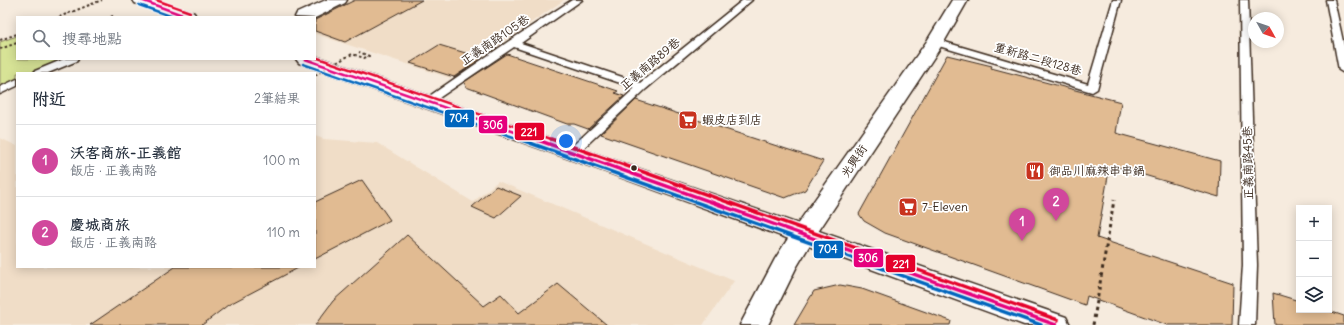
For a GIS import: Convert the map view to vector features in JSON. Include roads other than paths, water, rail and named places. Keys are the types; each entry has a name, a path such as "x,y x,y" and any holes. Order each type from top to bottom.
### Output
{"street":[{"path":"141,0 180,16"},
{"path":"305,16 339,0"},
{"name":"光興街","path":"754,325 784,266 803,235 935,42 959,0"},
{"path":"308,60 572,152 1056,325"}],"lane":[{"name":"正義南路105巷","path":"426,102 578,0"},
{"name":"正義南路89巷","path":"572,152 642,87 748,0"},
{"name":"重新路二段128巷","path":"935,42 1092,88 1117,0"},
{"name":"正義南路45巷","path":"1244,0 1250,265 1247,325"},
{"path":"1330,0 1344,68"},
{"path":"512,44 642,87"},
{"path":"41,72 71,60"},
{"path":"0,91 16,83"}],"place":[{"name":"蝦皮店到店","path":"688,120"},
{"name":"御品川麻辣串串鍋","path":"1035,171"},
{"name":"7-Eleven","path":"908,207"},
{"name":"慶城商旅","path":"1056,221"},
{"name":"沃客商旅-正義館","path":"1022,241"}]}
